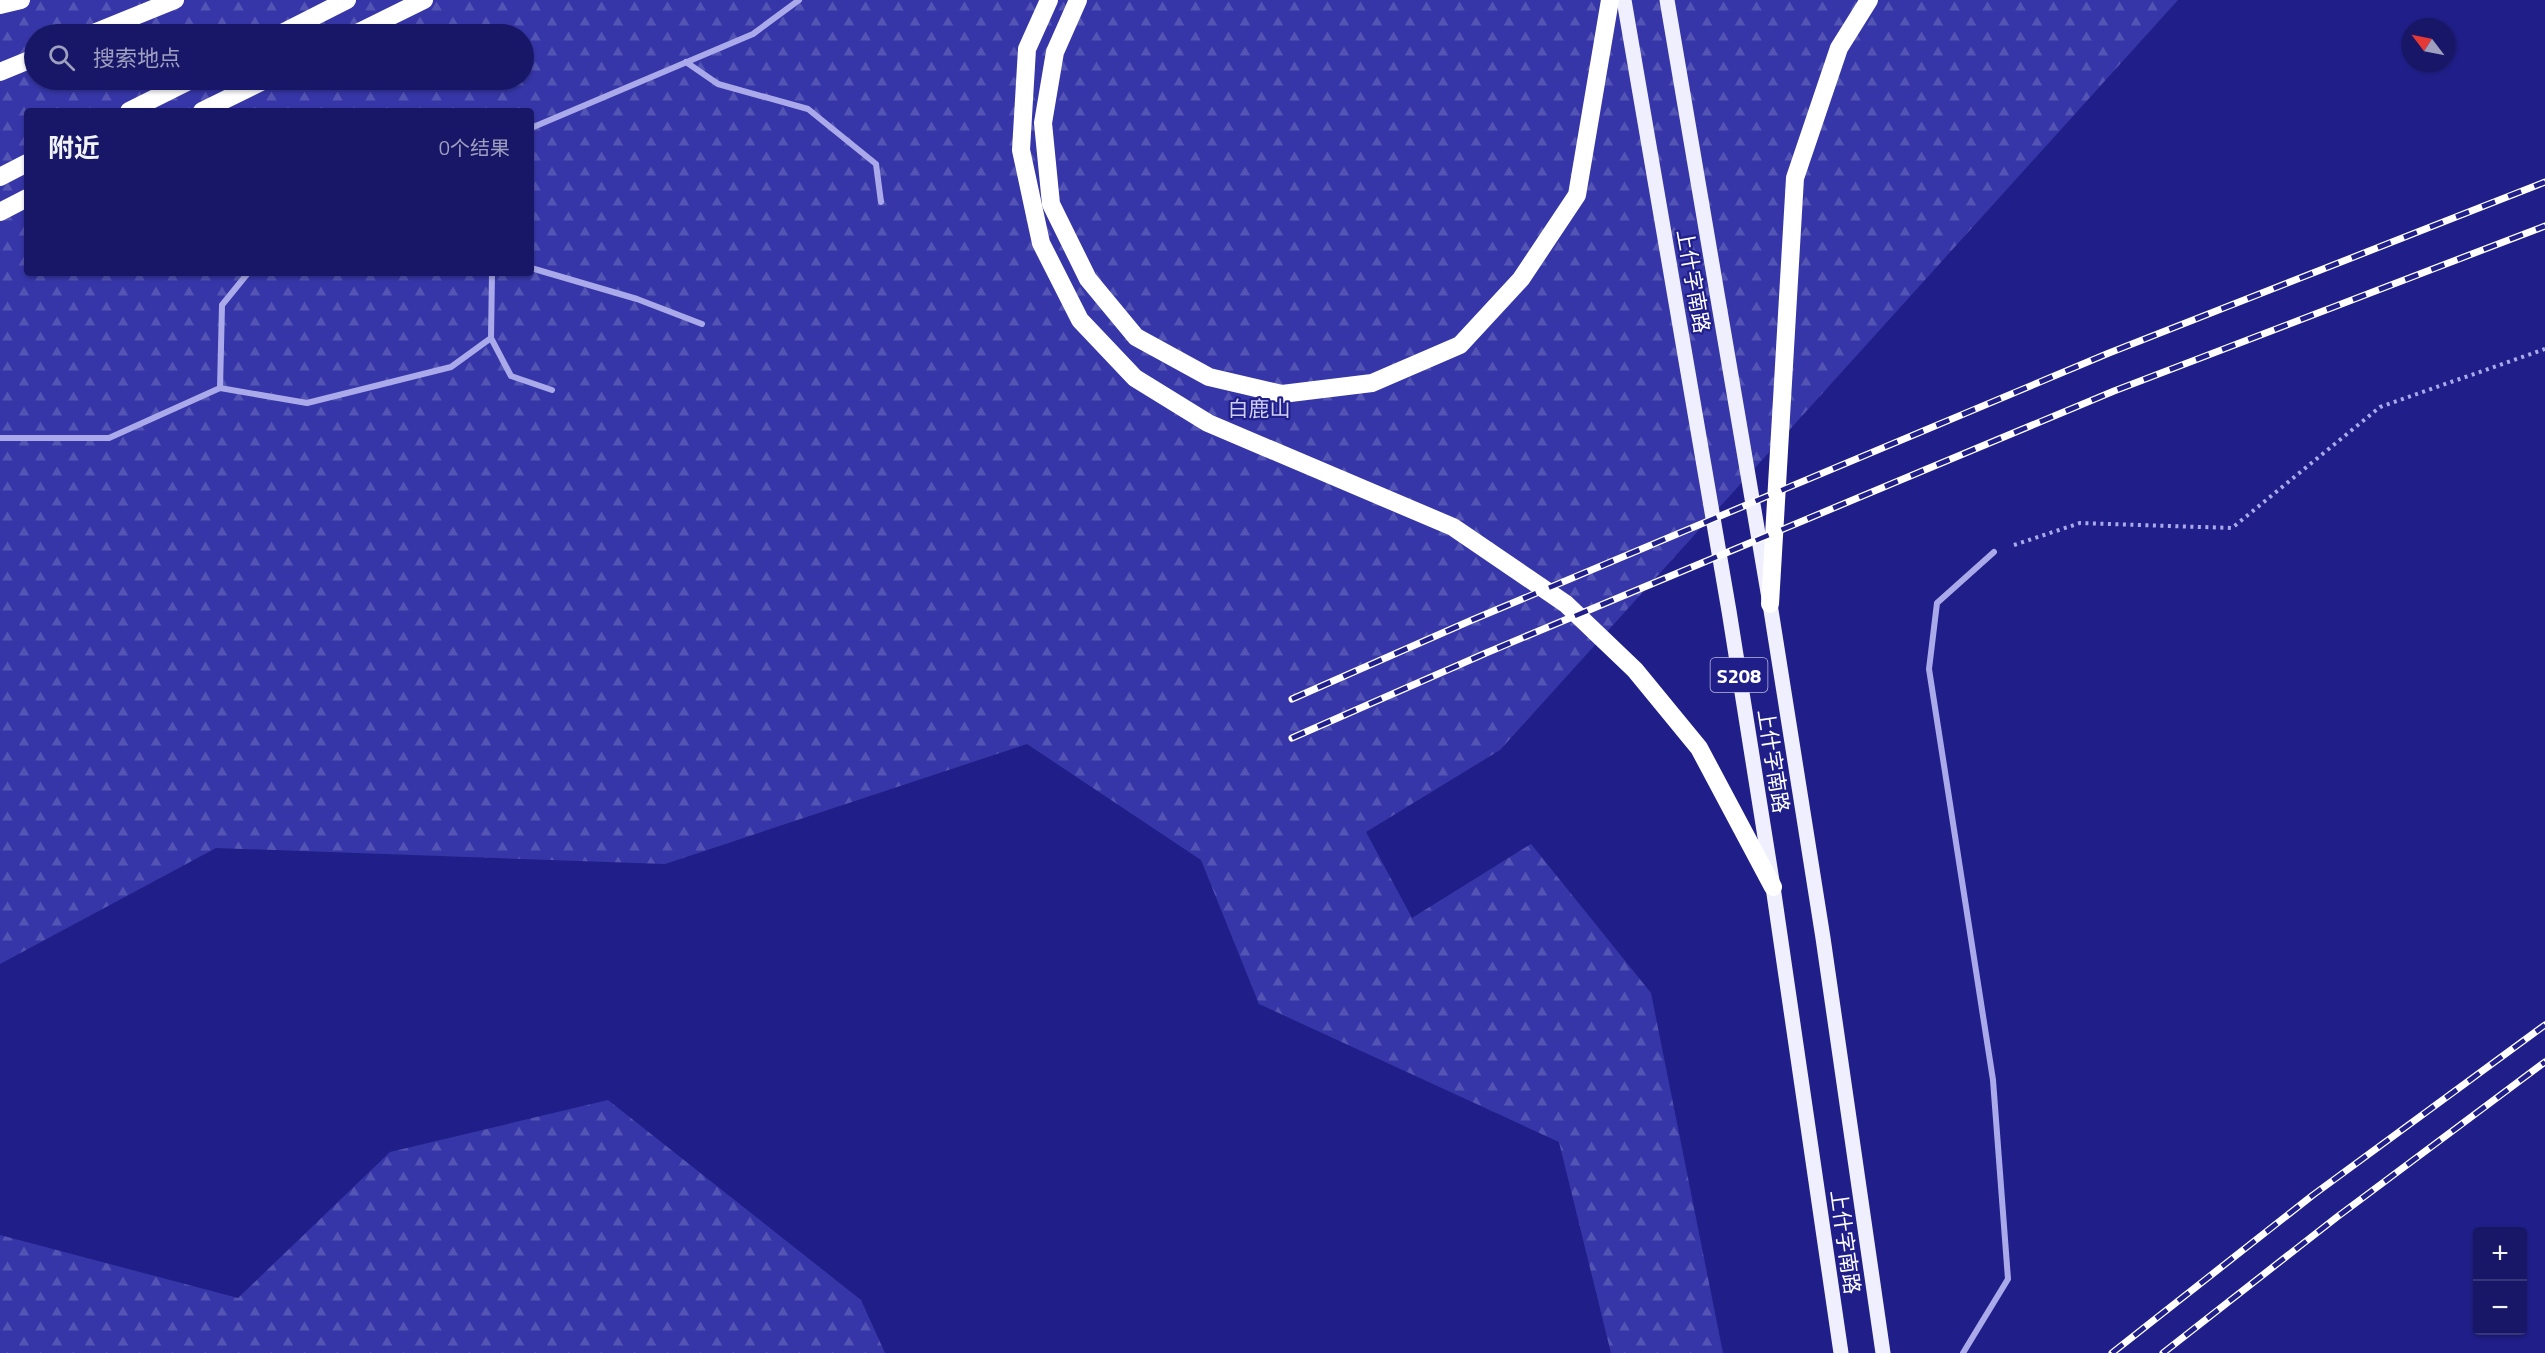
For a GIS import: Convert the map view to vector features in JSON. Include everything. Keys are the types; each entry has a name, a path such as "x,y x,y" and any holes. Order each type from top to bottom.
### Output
{"highway":[{"path":"0,6 21,0"},
{"path":"116,24 175,0"},
{"path":"300,24 347,0"},
{"path":"375,24 424,0"},
{"path":"1049,0 1027,49 1021,150 1041,243 1080,320 1136,378 1209,423 1453,527 1566,604 1635,670 1700,748 1773,887"},
{"path":"1078,0 1055,52 1043,123 1051,204 1088,279 1136,337 1209,377 1282,394 1372,383 1460,345 1521,279 1577,195 1610,0"},
{"path":"1770,604 1795,177 1839,48 1869,0"},
{"path":"0,72 24,62"},
{"path":"135,108 171,90"},
{"path":"208,108 245,90"},
{"path":"0,177 24,165"},
{"path":"0,212 24,200"}],"main road":[{"name":"上什字南路","path":"1624,0 1729,611 1773,887 1841,1353"},
{"name":"上什字南路","path":"1667,0 1770,604 1825,950 1883,1353"}],"street":[{"path":"534,127 753,34 799,0"},
{"path":"686,62 718,84 808,109 876,164 881,202"},
{"path":"534,269 637,298 702,324"},
{"path":"220,388 222,305 246,276"},
{"path":"492,276 490,338 511,376 552,390"},
{"path":"0,438 109,438 220,388 307,403 451,367 490,338"},
{"path":"1963,1353 2008,1279 1993,1080 1929,669 1936,603 1994,552"}],"path":[{"path":"1994,552 2080,523 2232,528 2380,407 2545,349"}],"green space":[{"name":"白鹿山","path":"0,0 2178,0 1500,750 1366,832 1412,918 1531,844 1651,993 1723,1353 1611,1353 1559,1142 1259,1004 1201,860 1027,744 665,864 216,848 0,964"},
{"path":"608,1100 861,1300 885,1353 0,1353 0,1235 238,1298 390,1152"}],"railway":[{"path":"1292,699 1472,620 2109,353 2545,182"},
{"path":"1292,738 1486,653 2114,391 2545,226"},
{"path":"2112,1353 2313,1195 2545,1025"},
{"path":"2163,1353 2337,1217 2545,1062"}]}
